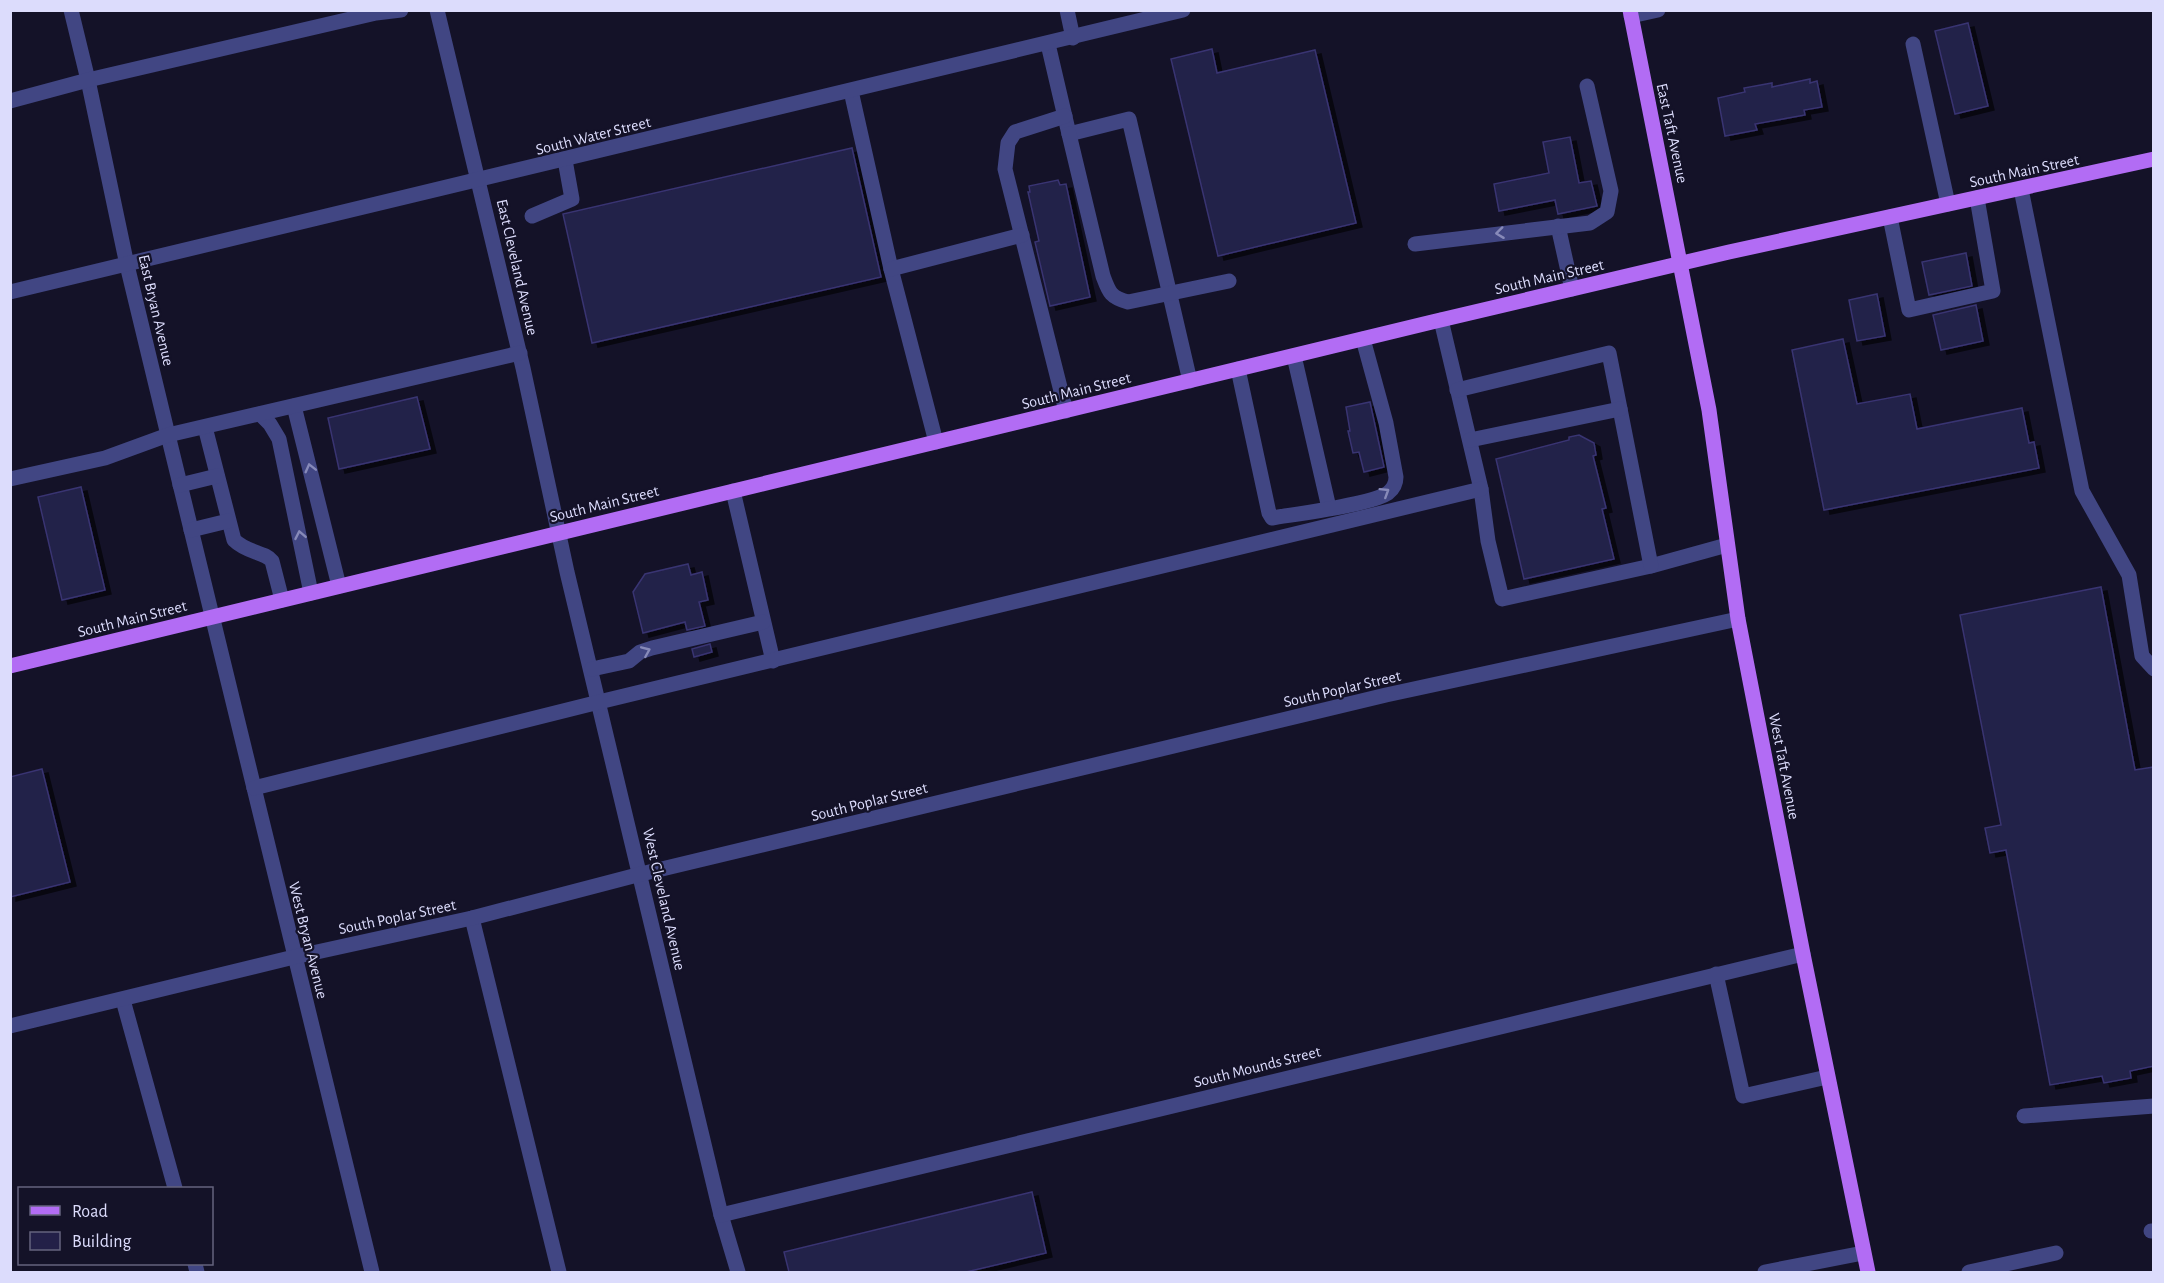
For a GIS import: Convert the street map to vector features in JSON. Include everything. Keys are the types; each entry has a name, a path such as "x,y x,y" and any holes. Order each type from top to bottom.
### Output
{"main road":[{"name":"East Taft Avenue","path":"1631,13 1679,263"},
{"name":"South Main Street","path":"10,666 1679,263 2154,159"},
{"name":"West Taft Avenue","path":"1679,263 1708,410 1738,620 1827,1077 1868,1272"}],"street":[{"name":"East Bryan Avenue","path":"71,10 127,265 213,616"},
{"path":"10,100 376,13 401,10"},
{"name":"East Cleveland Avenue","path":"437,10 520,353 559,533"},
{"path":"1068,10 1073,38"},
{"name":"South Water Street","path":"10,292 1183,10"},
{"path":"1631,13 1658,10"},
{"path":"1048,44 1103,276 1115,299 1128,302 1229,281"},
{"path":"1913,44 1948,204"},
{"path":"1415,244 1590,222 1607,212 1611,191 1587,86"},
{"path":"851,91 891,269 936,442"},
{"path":"1065,116 1016,132 1008,143 1005,169 1066,411"},
{"path":"1069,134 1129,119 1190,381"},
{"path":"532,216 572,199 565,160"},
{"path":"2021,189 2082,491 2129,575 2142,656 2154,669"},
{"path":"1890,217 1909,310 1993,291 1977,198"},
{"path":"1558,226 1572,289"},
{"path":"891,269 1022,235"},
{"path":"1441,320 1481,489 1488,541 1502,599 1651,566 1728,552"},
{"path":"1238,369 1272,518 1371,500 1388,493 1396,485 1386,423 1363,339"},
{"path":"10,479 105,458 168,435 520,353"},
{"path":"1457,390 1609,353 1651,566"},
{"path":"1294,356 1329,508"},
{"path":"294,406 339,586"},
{"path":"1470,440 1620,409"},
{"path":"260,414 270,424 279,439 311,593"},
{"path":"205,427 234,540 248,551 268,556 272,561 282,600"},
{"path":"180,485 217,476"},
{"path":"254,788 598,702 1481,489"},
{"path":"733,491 772,661"},
{"path":"191,530 228,521"},
{"name":"West Cleveland Avenue","path":"559,533 721,1215 738,1272"},
{"name":"West Bryan Avenue","path":"213,616 372,1272"},
{"name":"South Poplar Street","path":"10,1026 294,957 472,918 641,874 1386,695 1738,620"},
{"path":"591,669 629,661 640,652 652,648 763,622"},
{"path":"472,918 559,1272"},
{"name":"South Mounds Street","path":"721,1215 1803,954"},
{"path":"1716,974 1743,1096 1827,1077"},
{"path":"123,1000 175,1187"},
{"path":"2024,1116 2154,1106"},
{"path":"1765,1272 1863,1253"},
{"path":"1969,1272 2056,1253"}],"building":[{"path":"1968,23 1988,106 1955,114 1935,31"},
{"path":"1212,49 1217,73 1315,50 1356,223 1218,256 1171,59"},
{"path":"1810,79 1810,83 1817,81 1822,107 1804,110 1805,115 1755,124 1757,130 1725,136 1718,98 1745,92 1744,88 1772,83 1772,87"},
{"path":"1570,137 1579,183 1591,181 1597,206 1558,214 1555,200 1499,211 1494,184 1549,173 1543,142"},
{"path":"852,148 881,277 592,343 563,214"},
{"path":"1058,180 1060,185 1066,184 1090,297 1050,306 1035,242 1039,241 1028,192 1030,192 1029,186"},
{"path":"1966,253 1972,286 1929,295 1922,262"},
{"path":"1877,294 1885,336 1857,341 1849,300"},
{"path":"1976,305 1983,341 1941,350 1933,315"},
{"path":"1843,339 1857,404 1910,394 1917,429 2022,408 2029,443 2034,442 2039,468 1824,510 1792,350"},
{"path":"417,397 430,449 339,469 328,418"},
{"path":"1370,402 1384,467 1364,472 1359,452 1353,453 1346,407"},
{"path":"1579,435 1594,443 1596,455 1593,456 1606,508 1602,509 1614,559 1524,579 1496,459 1569,440 1569,437"},
{"path":"81,487 105,590 62,600 38,497"},
{"path":"688,564 691,575 702,572 708,600 699,602 705,626 687,630 685,622 643,633 633,592 645,574"},
{"path":"2101,587 2135,770 2154,767 2154,1066 2130,1071 2131,1078 2104,1083 2102,1076 2050,1085 2006,850 1990,853 1985,828 2001,825 1960,615"},
{"path":"710,644 712,652 694,657 692,649"},
{"path":"42,769 70,882 10,897 10,777"},
{"path":"1032,1192 1046,1253 966,1272 789,1272 784,1252"}]}
